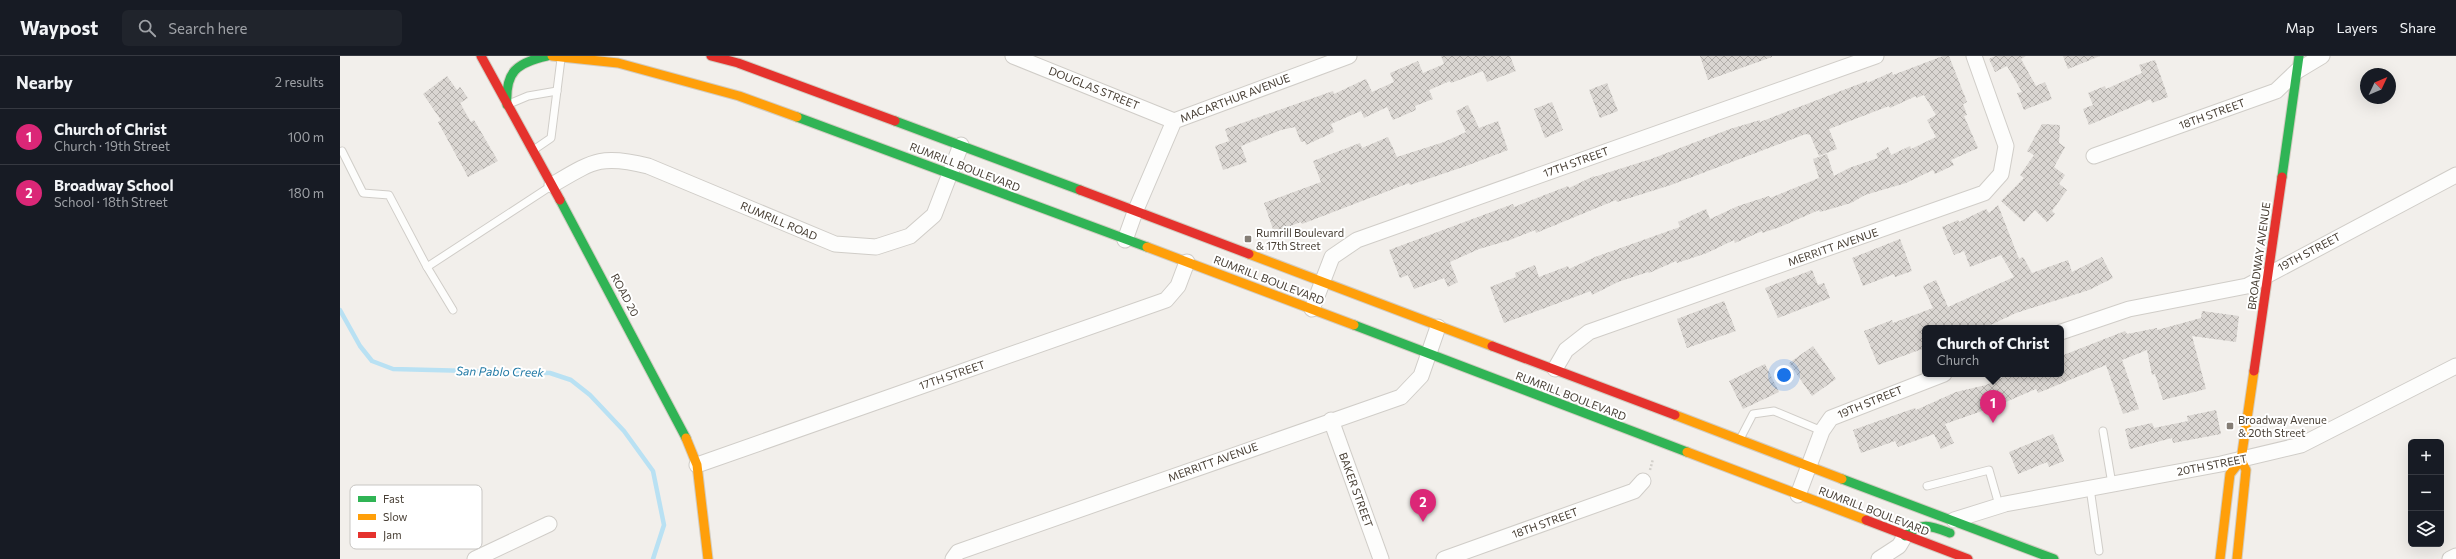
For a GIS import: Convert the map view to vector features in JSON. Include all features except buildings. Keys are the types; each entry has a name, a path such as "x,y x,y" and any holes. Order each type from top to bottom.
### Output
{"main road":[{"name":"ROAD 20","path":"481,56 683,428 697,465 708,559"},
{"path":"507,105 506,94 509,75 521,63 547,56"},
{"name":"RUMRILL BOULEVARD","path":"552,56 618,60 739,96 1312,309 1428,355 1968,559"},
{"name":"RUMRILL BOULEVARD","path":"711,56 738,63 961,145 1438,327 1555,369 1808,468 1954,520 2054,559"},
{"name":"BROADWAY AVENUE","path":"2220,559 2230,474 2241,460 2298,63"},
{"name":"BROADWAY AVENUE","path":"2237,559 2246,470 2241,460"},
{"path":"1905,536 1913,528 1920,524 1965,536 1981,531"}],"street":[{"name":"DOUGLAS STREET","path":"1013,56 1174,121"},
{"name":"MACARTHUR AVENUE","path":"1125,240 1135,212 1174,121 1312,62 1349,56"},
{"name":"17TH STREET","path":"1312,309 1321,282 1332,257 1357,240 1876,56"},
{"name":"MERRITT AVENUE","path":"1555,369 1566,350 1590,332 1984,193 2001,174 2006,146 1974,56"},
{"name":"18TH STREET","path":"2094,156 2276,91 2298,63 2322,56"},
{"name":"RUMRILL ROAD","path":"552,185 592,162 620,159 648,166 835,244 876,247 910,236 934,215 961,145"},
{"name":"19TH STREET","path":"2064,331 2129,309 2248,286 2268,273 2456,175"},
{"name":"17TH STREET","path":"697,465 1166,300 1178,286 1187,262"},
{"name":"MERRITT AVENUE","path":"953,559 958,552 1400,397 1421,376 1438,327"},
{"name":"20TH STREET","path":"1954,520 2000,505 2241,460 2301,445 2456,366"},
{"name":"19TH STREET","path":"1798,496 1822,431 1831,418 1844,411 1936,377"},
{"name":"BAKER STREET","path":"1331,420 1381,559"},
{"name":"18TH STREET","path":"1444,559 1634,491 1643,481"},
{"path":"475,559 549,524"},
{"path":"1879,559 1899,546 1905,536"},
{"path":"2450,559 2456,556"}],"lane":[{"path":"533,150 550,138 561,57"},
{"path":"507,105 528,96 557,91"},
{"path":"342,150 363,193 390,195 427,267 454,310"},
{"path":"427,267 552,185"},
{"path":"1739,441 1753,414 1774,411 1822,431"},
{"path":"2103,431 2112,484"},
{"path":"1927,486 1989,470 2000,505"},
{"path":"2090,488 2099,551"}],"path":[{"path":"1643,481 1654,460 1650,456"}],"waterway":[{"name":"San Pablo Creek","path":"340,310 360,346 372,361 393,369 550,373 571,380 590,395 624,431 653,471 664,525 653,559"}],"traffic: fast":[{"path":"507,105 508,84 515,71 527,62 547,56"},
{"path":"2282,177 2299,56"},
{"path":"797,117 1147,247"},
{"path":"895,121 1080,190"},
{"path":"560,200 686,438"},
{"path":"1354,325 1687,452"},
{"path":"1842,479 2054,559"},
{"path":"1905,536 1916,528 1927,526 1938,528 1950,533"}],"traffic: slow":[{"path":"552,56 618,63 739,96 797,117"},
{"path":"1147,247 1354,325"},
{"path":"1249,254 1492,346"},
{"path":"2220,559 2230,474 2241,460 2254,371"},
{"path":"1675,415 1842,479"},
{"path":"686,438 697,465 708,559"},
{"path":"1687,452 1866,520"},
{"path":"2237,559 2246,470 2241,460"}],"traffic: jam":[{"path":"481,56 560,200"},
{"path":"711,56 738,63 895,121"},
{"path":"2254,371 2282,177"},
{"path":"1080,190 1249,254"},
{"path":"1492,346 1675,415"},
{"path":"1866,520 1968,559"}],"place":[{"name":"Rumrill Boulevard & 17th Street","path":"1248,239"},
{"name":"Church of Christ","path":"1993,423"},
{"name":"Broadway Avenue & 20th Street","path":"2230,426"},
{"name":"Broadway School","path":"1423,522"}]}
